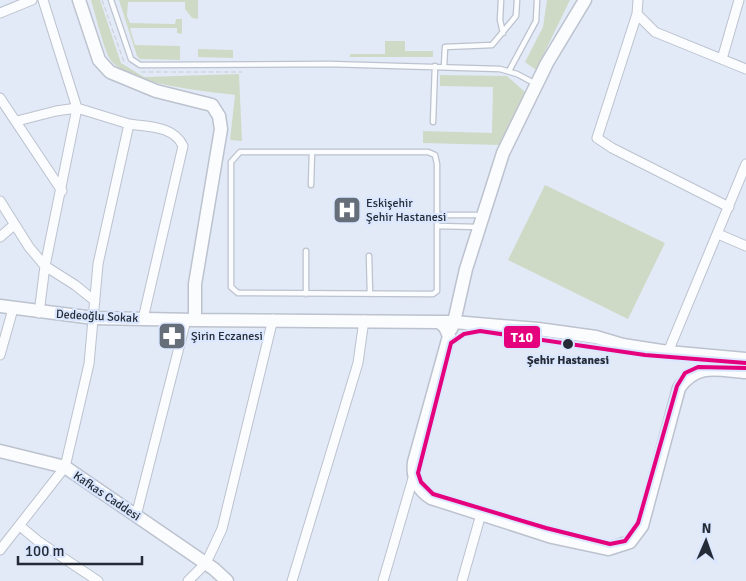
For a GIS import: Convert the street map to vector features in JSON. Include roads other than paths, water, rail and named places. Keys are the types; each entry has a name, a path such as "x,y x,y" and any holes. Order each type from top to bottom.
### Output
{"street":[{"path":"0,13 32,0"},
{"path":"38,313 45,266 62,191 77,108 43,0"},
{"path":"79,0 99,60 110,72 156,91 212,105 219,116 221,129 195,284 191,320 136,516"},
{"path":"383,581 414,475 416,454 454,322 466,269 503,153 537,84 585,0"},
{"path":"638,0 636,14 597,138 612,148 729,207"},
{"path":"722,59 739,0"},
{"path":"636,14 655,32 746,69"},
{"path":"0,98 62,191"},
{"path":"17,122 56,110 77,108 129,124 168,130 179,137 183,146 143,319"},
{"path":"0,550 64,467 89,364 98,264 129,124"},
{"path":"668,352 746,166"},
{"path":"0,201 14,225 45,266 75,285 95,302"},
{"path":"0,237 14,225"},
{"path":"718,234 746,246"},
{"name":"Dedeoğlu Sokak","path":"0,306 38,313 94,318 454,322"},
{"path":"0,355 13,309"},
{"path":"188,581 206,563 222,530 273,319"},
{"path":"292,581 358,363 364,320"},
{"path":"439,322 445,327 449,336"},
{"path":"454,322 567,333 668,352 746,359"},
{"path":"414,475 418,487 431,498 552,537 608,549 630,542 642,526 679,388 688,376 696,371 746,372"},
{"name":"Kafkas Caddesi","path":"0,451 64,467 206,563 227,581"},
{"path":"462,581 481,514"},
{"path":"20,526 38,541 98,581"}],"lane":[{"path":"111,0 131,58 140,65 329,64 500,69 509,71 537,84"},
{"path":"501,0 500,20 503,33"},
{"path":"444,67 444,47 492,45 516,16 517,0"},
{"path":"509,71 536,21 537,0"},
{"path":"433,122 435,66"},
{"path":"240,152 312,152 428,152 435,155 437,164 437,226 436,291 433,294 238,293 231,287 231,162 240,152"},
{"path":"311,185 312,152"},
{"path":"437,214 482,221"},
{"path":"437,226 482,221"},
{"path":"306,252 306,294"},
{"path":"368,256 370,294"}],"place":[{"name":"Eskişehir Şehir Hastanesi","path":"347,210"},
{"name":"Şirin Eczanesi","path":"172,336"},
{"name":"Şehir Hastanesi","path":"568,344"}]}
